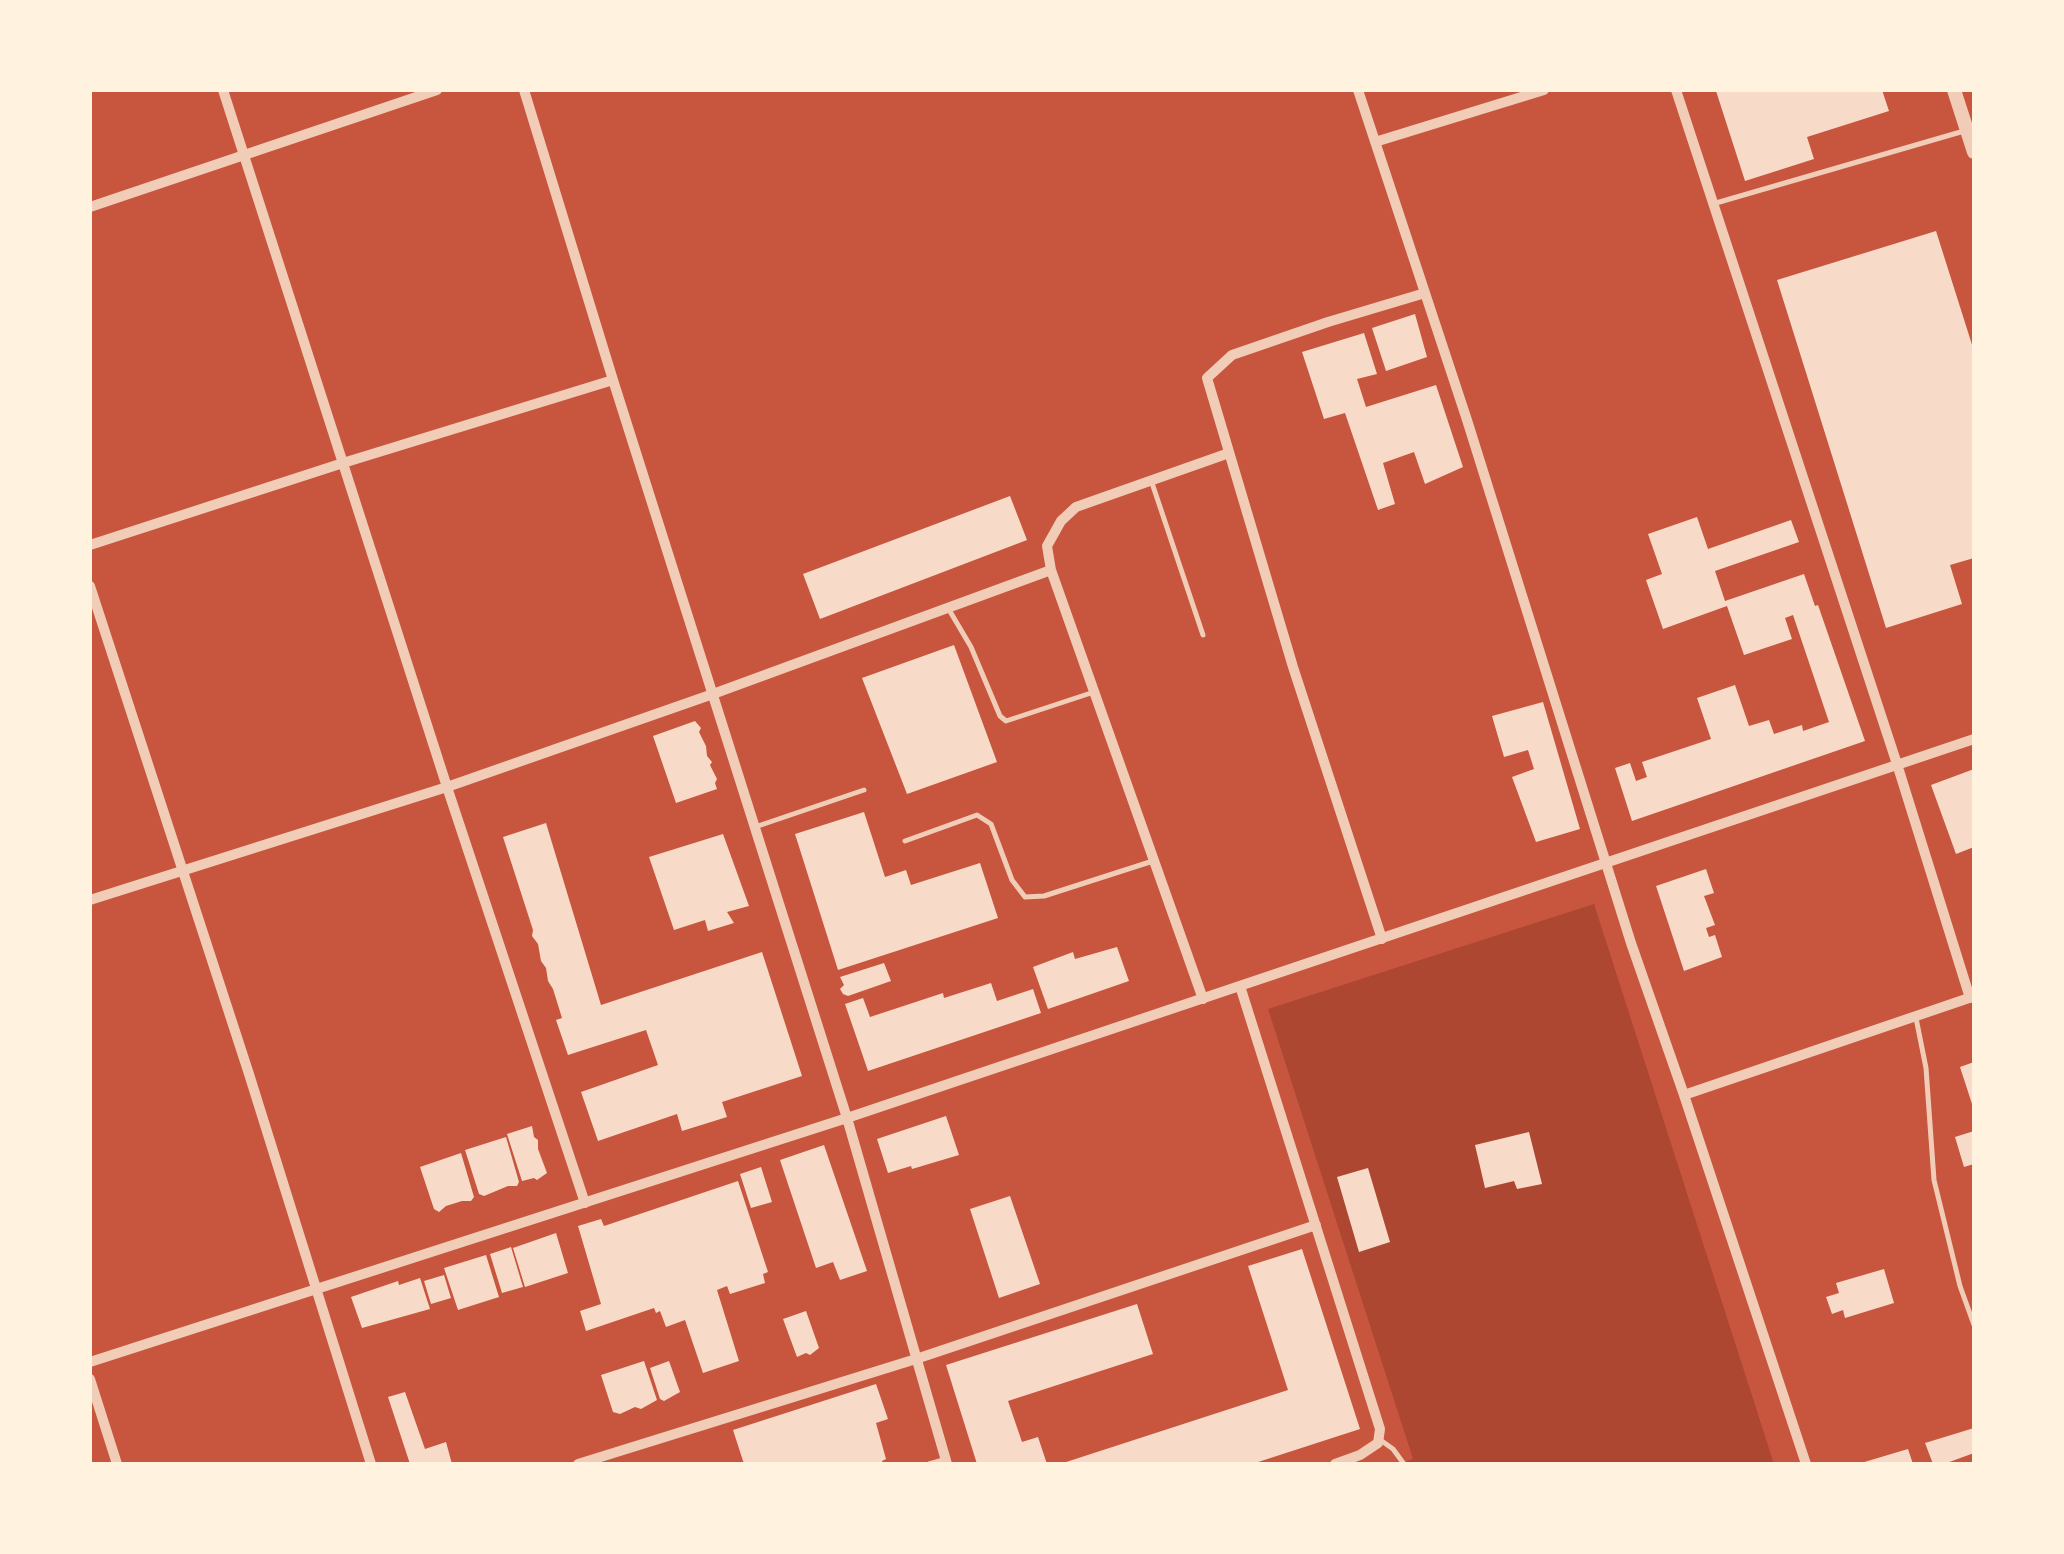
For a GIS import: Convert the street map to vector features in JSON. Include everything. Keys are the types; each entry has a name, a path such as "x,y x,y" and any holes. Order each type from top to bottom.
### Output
{"street":[{"path":"222,90 446,787 585,1203"},
{"path":"90,206 438,90"},
{"path":"524,90 847,1118 946,1461"},
{"path":"1358,90 1631,944 1806,1464"},
{"path":"1375,142 1544,90"},
{"path":"1676,90 1972,998 1684,1095"},
{"path":"1954,90 1974,152"},
{"path":"1382,939 1293,667 1206,378 1232,355 1425,293"},
{"path":"90,545 613,380"},
{"path":"1203,998 1051,570 1047,546 1061,520 1076,507 1229,453"},
{"path":"90,900 446,787 1051,570"},
{"path":"90,586 371,1464"},
{"path":"90,1362 847,1118 1974,739"},
{"path":"1240,986 1380,1429 1378,1444 1334,1464"},
{"path":"578,1464 916,1359 1316,1225"},
{"path":"90,1379 118,1464"}],"lane":[{"path":"1714,204 1967,130"},
{"path":"1152,480 1203,635"},
{"path":"948,608 971,646 1000,716 1006,721 1094,692"},
{"path":"755,828 864,790"},
{"path":"906,841 977,815 991,824 1012,880 1025,897 1044,896 1154,860"},
{"path":"1916,1018 1926,1068 1934,1180 1960,1286 1974,1324"},
{"path":"1380,1440 1404,1464"},
{"path":"930,1464 946,1461"}],"shaded area":[{"path":"1594,904 1774,1464 1399,1464 1413,1459 1268,1009"}],"building":[{"path":"1882,90 1889,111 1807,137 1814,159 1745,181 1716,91"},
{"path":"1936,231 1974,351 1974,558 1950,565 1962,604 1886,628 1777,280"},
{"path":"1415,314 1427,357 1386,371 1372,328"},
{"path":"1364,333 1377,374 1357,379 1366,407 1436,385 1463,467 1425,484 1414,452 1383,463 1395,504 1378,510 1345,413 1324,419 1302,352"},
{"path":"1010,496 1027,540 820,619 803,574"},
{"path":"1697,517 1708,549 1791,520 1799,542 1715,571 1725,601 1804,574 1865,741 1632,821 1615,768 1630,763 1636,781 1647,777 1642,762 1711,739 1697,698 1735,685 1749,726 1769,720 1774,734 1802,725 1803,731 1829,722 1793,615 1785,618 1792,639 1744,655 1727,606 1663,629 1646,580 1662,574 1648,534"},
{"path":"954,645 997,762 907,794 862,678"},
{"path":"1543,702 1580,829 1536,842 1512,777 1534,769 1528,750 1504,757 1492,716"},
{"path":"695,721 712,762 717,789 676,803 653,736"},
{"path":"1974,769 1974,847 1956,854 1931,785"},
{"path":"864,812 885,877 906,870 911,885 980,863 998,918 838,970 795,834"},
{"path":"546,823 601,1005 762,952 802,1076 722,1102 727,1117 682,1131 677,1114 598,1141 581,1092 658,1065 646,1030 568,1055 556,1020 562,1018 532,936 503,837"},
{"path":"723,834 749,906 727,912 734,923 708,931 705,920 674,930 649,857"},
{"path":"1706,869 1714,893 1704,896 1715,925 1706,928 1709,937 1715,935 1722,957 1684,971 1656,886"},
{"path":"1117,947 1129,981 1048,1009 1033,967 1073,952 1075,959"},
{"path":"884,963 891,981 848,996 843,994 840,977"},
{"path":"991,983 997,1001 1033,989 1041,1013 868,1071 845,1004 863,998 870,1017 943,993 944,998"},
{"path":"1974,1062 1974,1107 1973,1107 1960,1067"},
{"path":"946,1116 959,1155 888,1173 877,1139"},
{"path":"532,1126 547,1173 537,1180 522,1181 507,1134"},
{"path":"1974,1131 1974,1164 1964,1167 1955,1137"},
{"path":"1529,1132 1542,1184 1517,1189 1514,1181 1485,1188 1475,1145"},
{"path":"506,1137 519,1182 484,1196 479,1194 465,1150"},
{"path":"824,1145 867,1271 840,1280 833,1262 816,1268 780,1160"},
{"path":"461,1153 474,1197 439,1212 434,1209 420,1167"},
{"path":"761,1167 772,1202 751,1208 740,1174"},
{"path":"1368,1168 1390,1242 1359,1252 1337,1177"},
{"path":"738,1181 768,1272 763,1274 765,1283 730,1294 727,1286 717,1290 739,1361 703,1373 685,1320 666,1327 660,1311 656,1313 654,1308 586,1331 580,1311 601,1304 578,1226 601,1219 604,1226"},
{"path":"1010,1196 1040,1284 999,1298 970,1209"},
{"path":"556,1233 568,1273 525,1287 513,1248"},
{"path":"511,1247 523,1287 502,1293 490,1254"},
{"path":"1302,1249 1360,1429 1252,1464 1060,1464 1288,1390 1248,1266"},
{"path":"486,1255 499,1297 458,1310 444,1268"},
{"path":"1884,1269 1894,1303 1845,1318 1843,1310 1832,1314 1826,1297 1839,1293 1836,1283"},
{"path":"444,1275 451,1298 431,1304 424,1281"},
{"path":"420,1278 430,1309 362,1328 351,1297"},
{"path":"1137,1304 1153,1354 1008,1401 1022,1442 1038,1437 1047,1464 977,1464 946,1365"},
{"path":"806,1311 819,1348 810,1355 797,1357 783,1319"},
{"path":"644,1361 657,1400 641,1409 613,1412 601,1375"},
{"path":"669,1361 680,1392 664,1401 650,1368"},
{"path":"876,1384 888,1419 876,1423 886,1459 883,1464 744,1464 733,1430"},
{"path":"405,1392 425,1449 446,1442 452,1464 410,1464 388,1397"},
{"path":"1974,1428 1974,1453 1933,1464 1925,1443"},
{"path":"1908,1449 1913,1464 1861,1464 1861,1463"}]}
